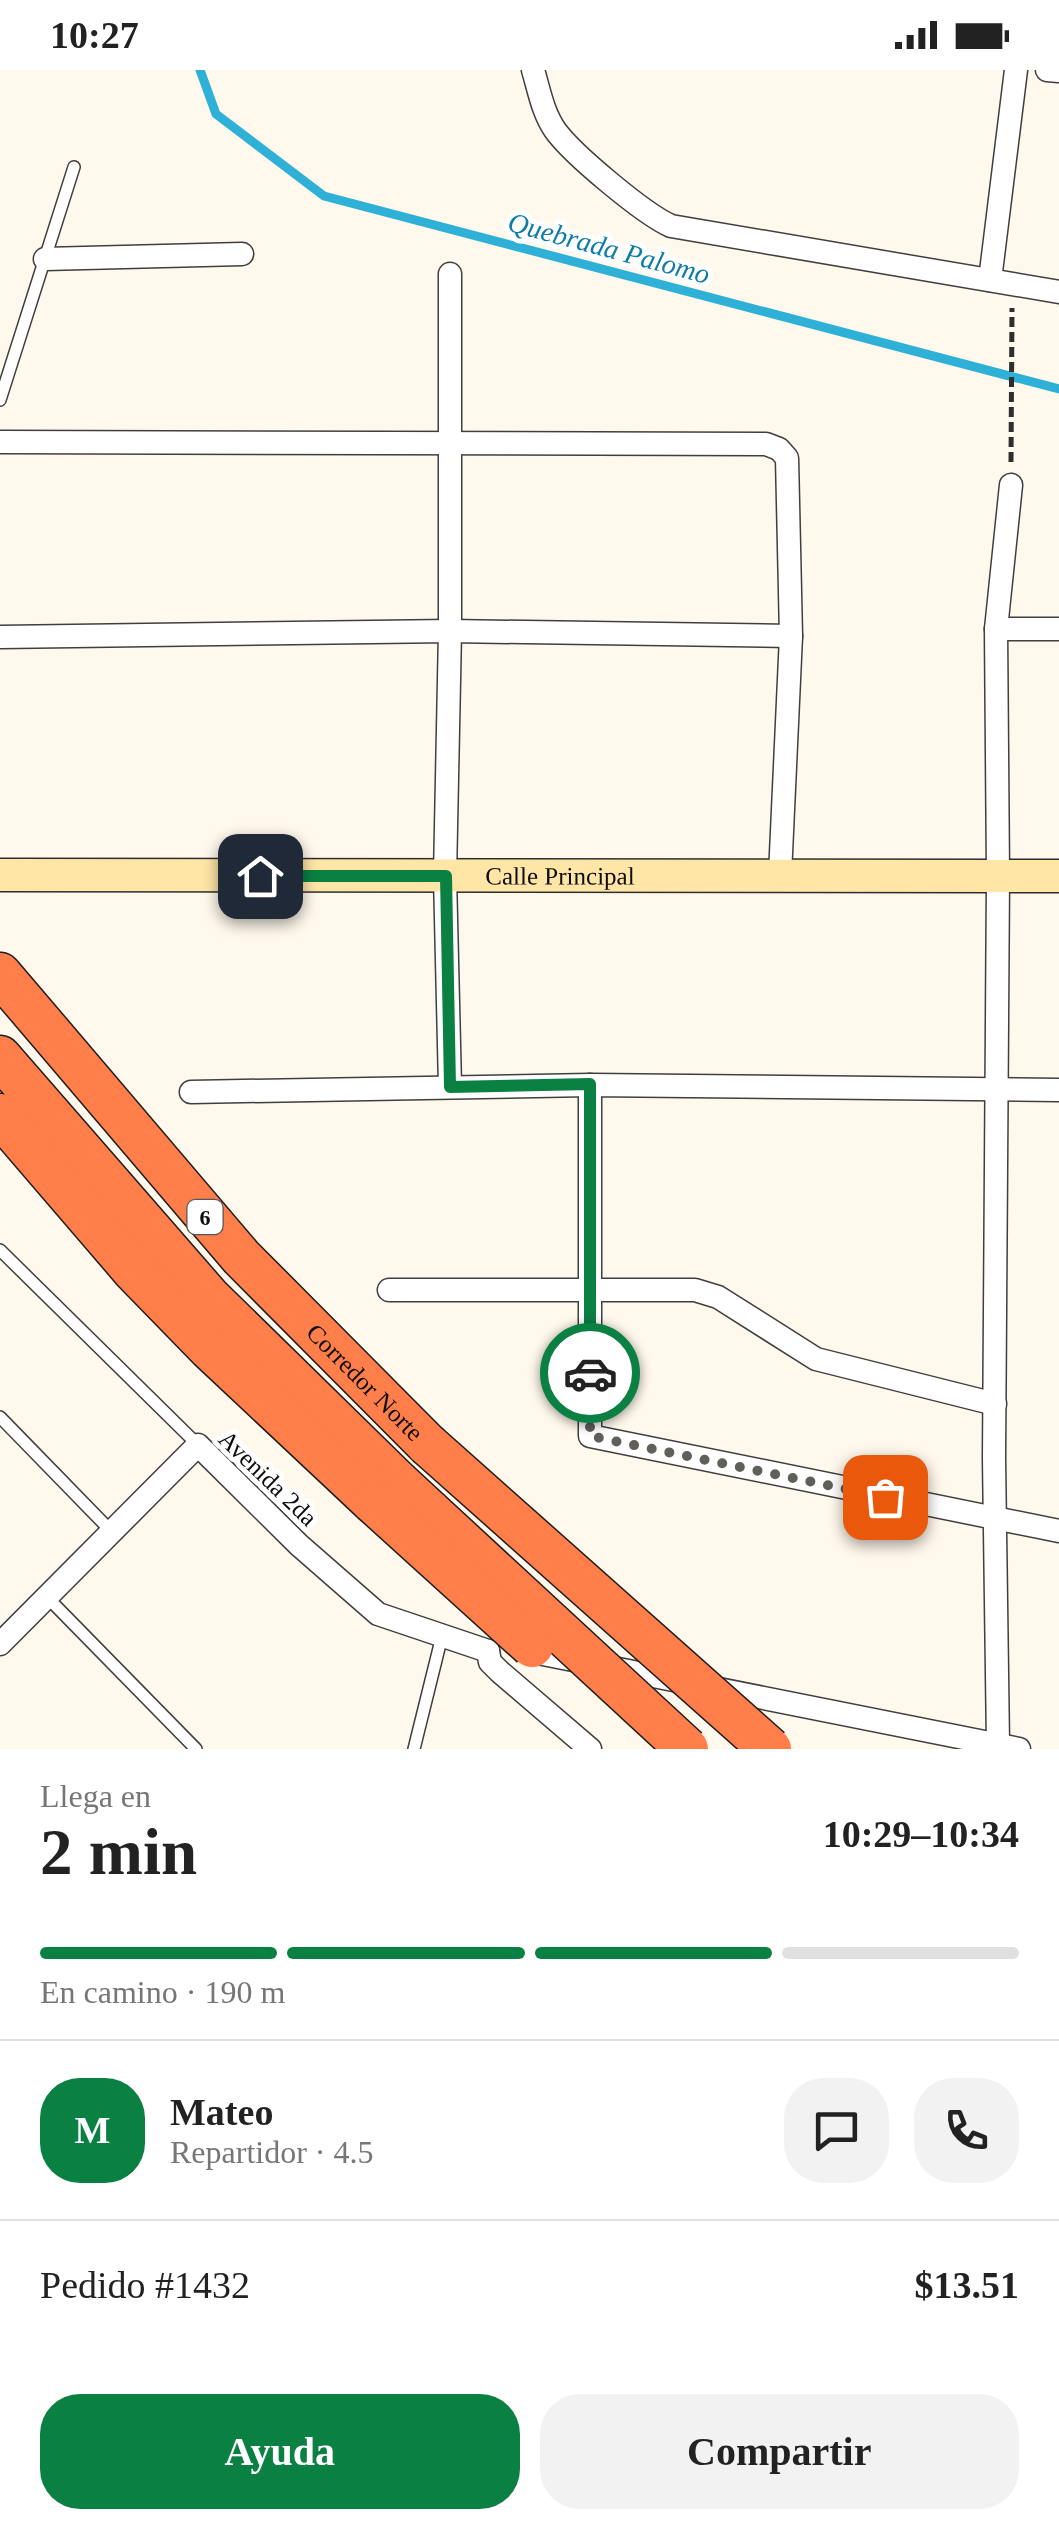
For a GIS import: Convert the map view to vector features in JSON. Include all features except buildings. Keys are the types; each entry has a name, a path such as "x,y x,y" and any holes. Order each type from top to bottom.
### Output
{"highway":[{"name":"Corredor Norte","path":"0,974 240,1258 426,1444 770,1749"},
{"name":"Corredor Norte","path":"0,1056 209,1297 386,1492 687,1749"},
{"path":"0,1115 134,1272 264,1401 386,1492 646,1749"}],"street":[{"path":"533,70 545,110 563,140 656,220 672,226 1059,292"},
{"path":"1001,282 1016,70"},
{"path":"1047,70 1059,71"},
{"path":"44,259 242,254"},
{"path":"450,274 446,876 450,1087"},
{"path":"0,442 766,444 779,449 787,458 791,636 780,875"},
{"path":"590,1749 490,1662 488,1652 497,1643 1008,1747 994,1404 996,629 1011,485"},
{"path":"996,629 1059,629"},
{"path":"0,636 450,631 791,636"},
{"name":"Calle Principal","path":"0,875 1059,876"},
{"path":"590,1084 590,1436 1059,1531"},
{"path":"191,1092 590,1084 1059,1090"},
{"path":"389,1290 694,1290 718,1297 816,1359 994,1404"},
{"name":"Avenida 2da","path":"0,1644 198,1445 298,1546 378,1614 488,1652"}],"lane":[{"path":"0,400 74,168"},
{"path":"2,1256 198,1445"},
{"path":"0,1417 111,1531"},
{"path":"46,1596 196,1749"},
{"path":"414,1749 442,1636"}],"path":[{"path":"1001,282 1011,485"}],"waterway":[{"name":"Quebrada Palomo","path":"200,70 216,114 324,196 1059,389"}],"way so far":[{"path":"590,1373 590,1436 885,1497"}],"route":[{"path":"260,876 446,876 450,1087 590,1084 590,1373"}]}
